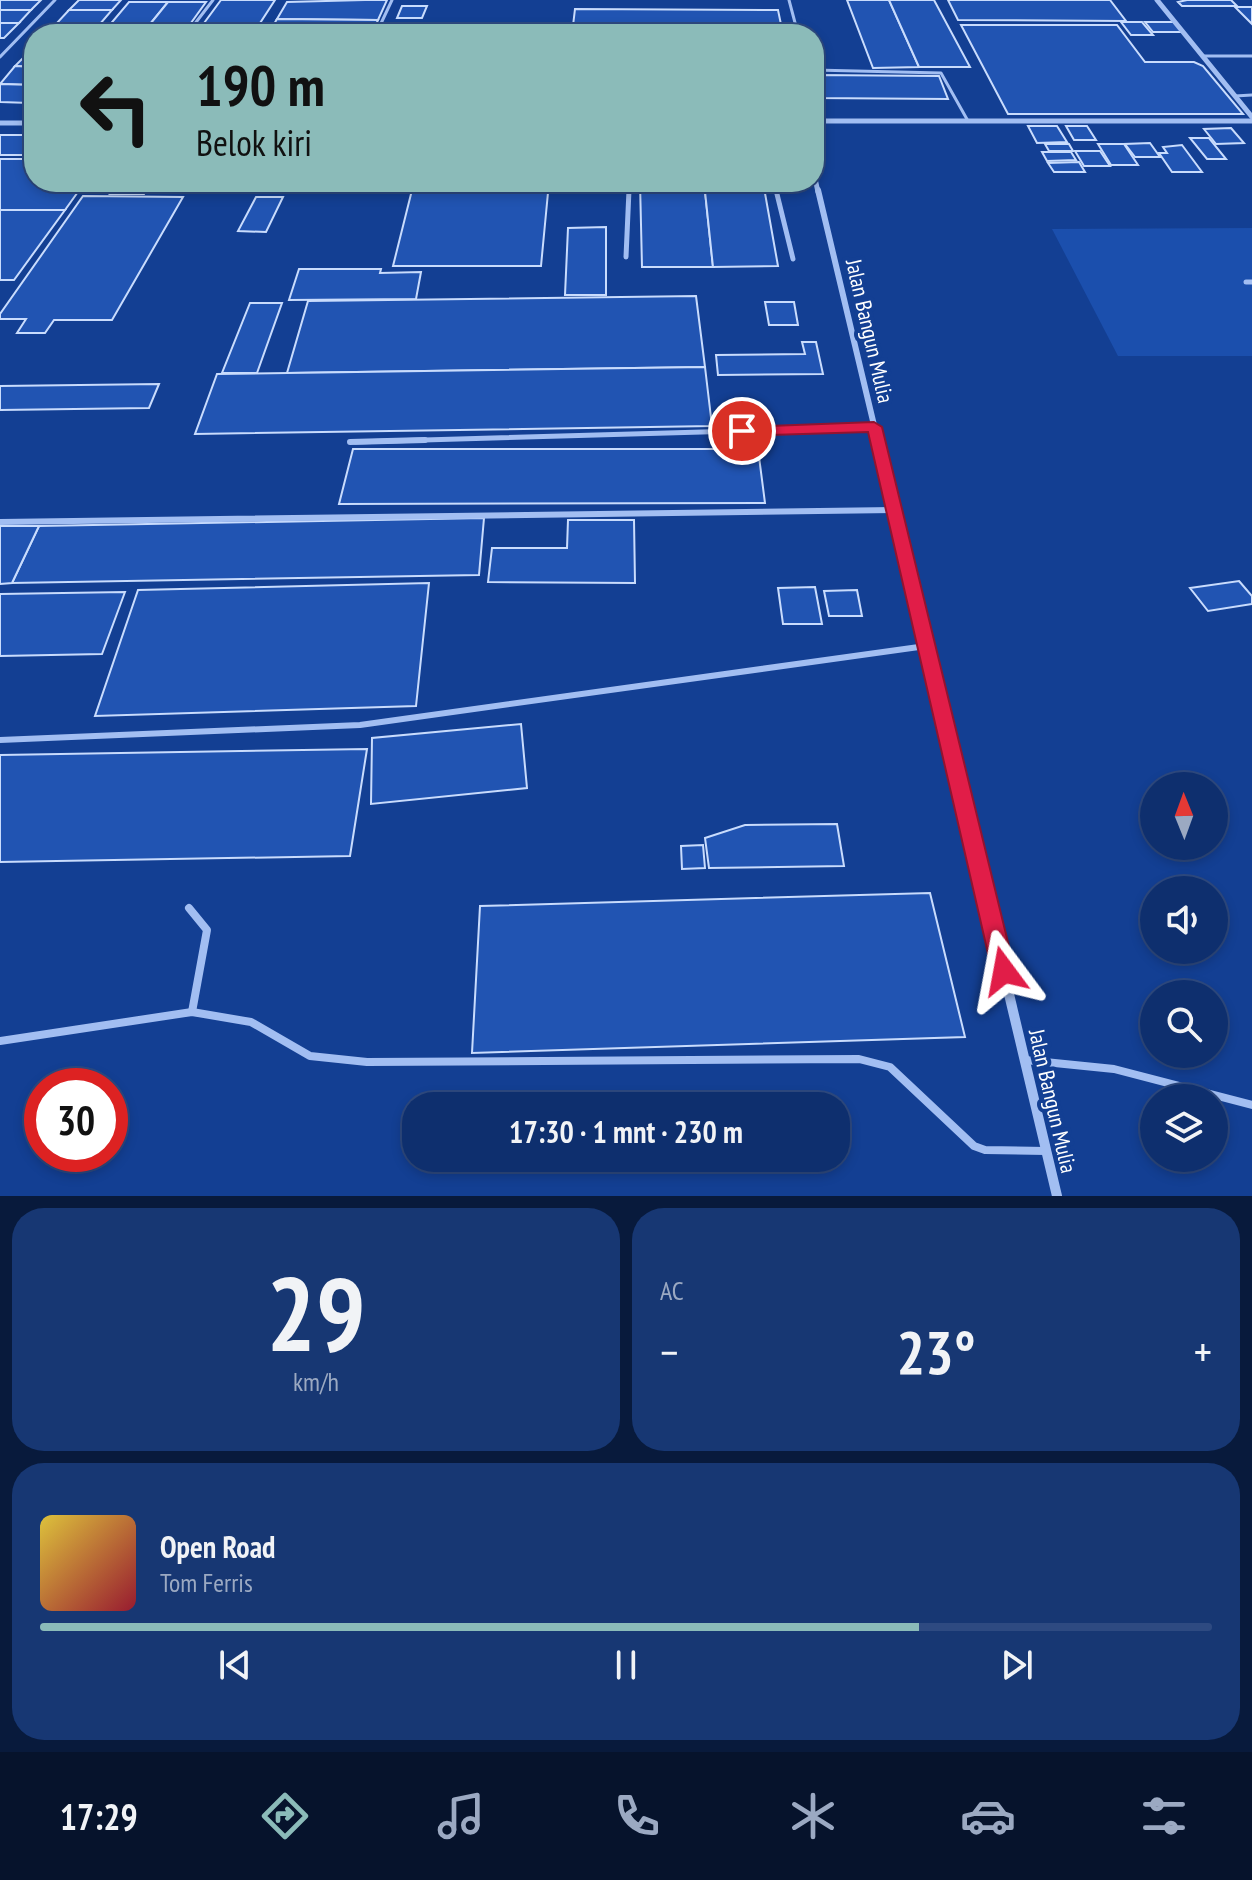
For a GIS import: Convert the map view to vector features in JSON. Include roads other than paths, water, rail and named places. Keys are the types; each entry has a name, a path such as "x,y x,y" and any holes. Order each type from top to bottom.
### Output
{"street":[{"path":"1157,0 1252,119"},
{"path":"824,121 1252,119"},
{"path":"0,123 24,123"},
{"name":"Jalan Bangun Mulia","path":"818,192 1057,1196"}],"lane":[{"path":"32,24 55,0"},
{"path":"195,24 213,0"},
{"path":"381,24 392,0"},
{"path":"789,0 795,24"},
{"path":"0,57 24,32"},
{"path":"1202,56 1252,56"},
{"path":"824,70 941,73 968,121"},
{"path":"1235,96 1252,95"},
{"path":"626,257 629,192"},
{"path":"776,192 793,259"},
{"path":"350,442 874,427"},
{"path":"0,522 894,510"},
{"path":"0,740 360,725 926,646"},
{"path":"189,908 207,930 207,945 192,1012"},
{"path":"0,1041 192,1012 251,1022 310,1056 322,1059 877,1062 890,1067 974,1146 985,1150 1046,1151"},
{"path":"1025,1060 1114,1069 1252,1105"}]}
